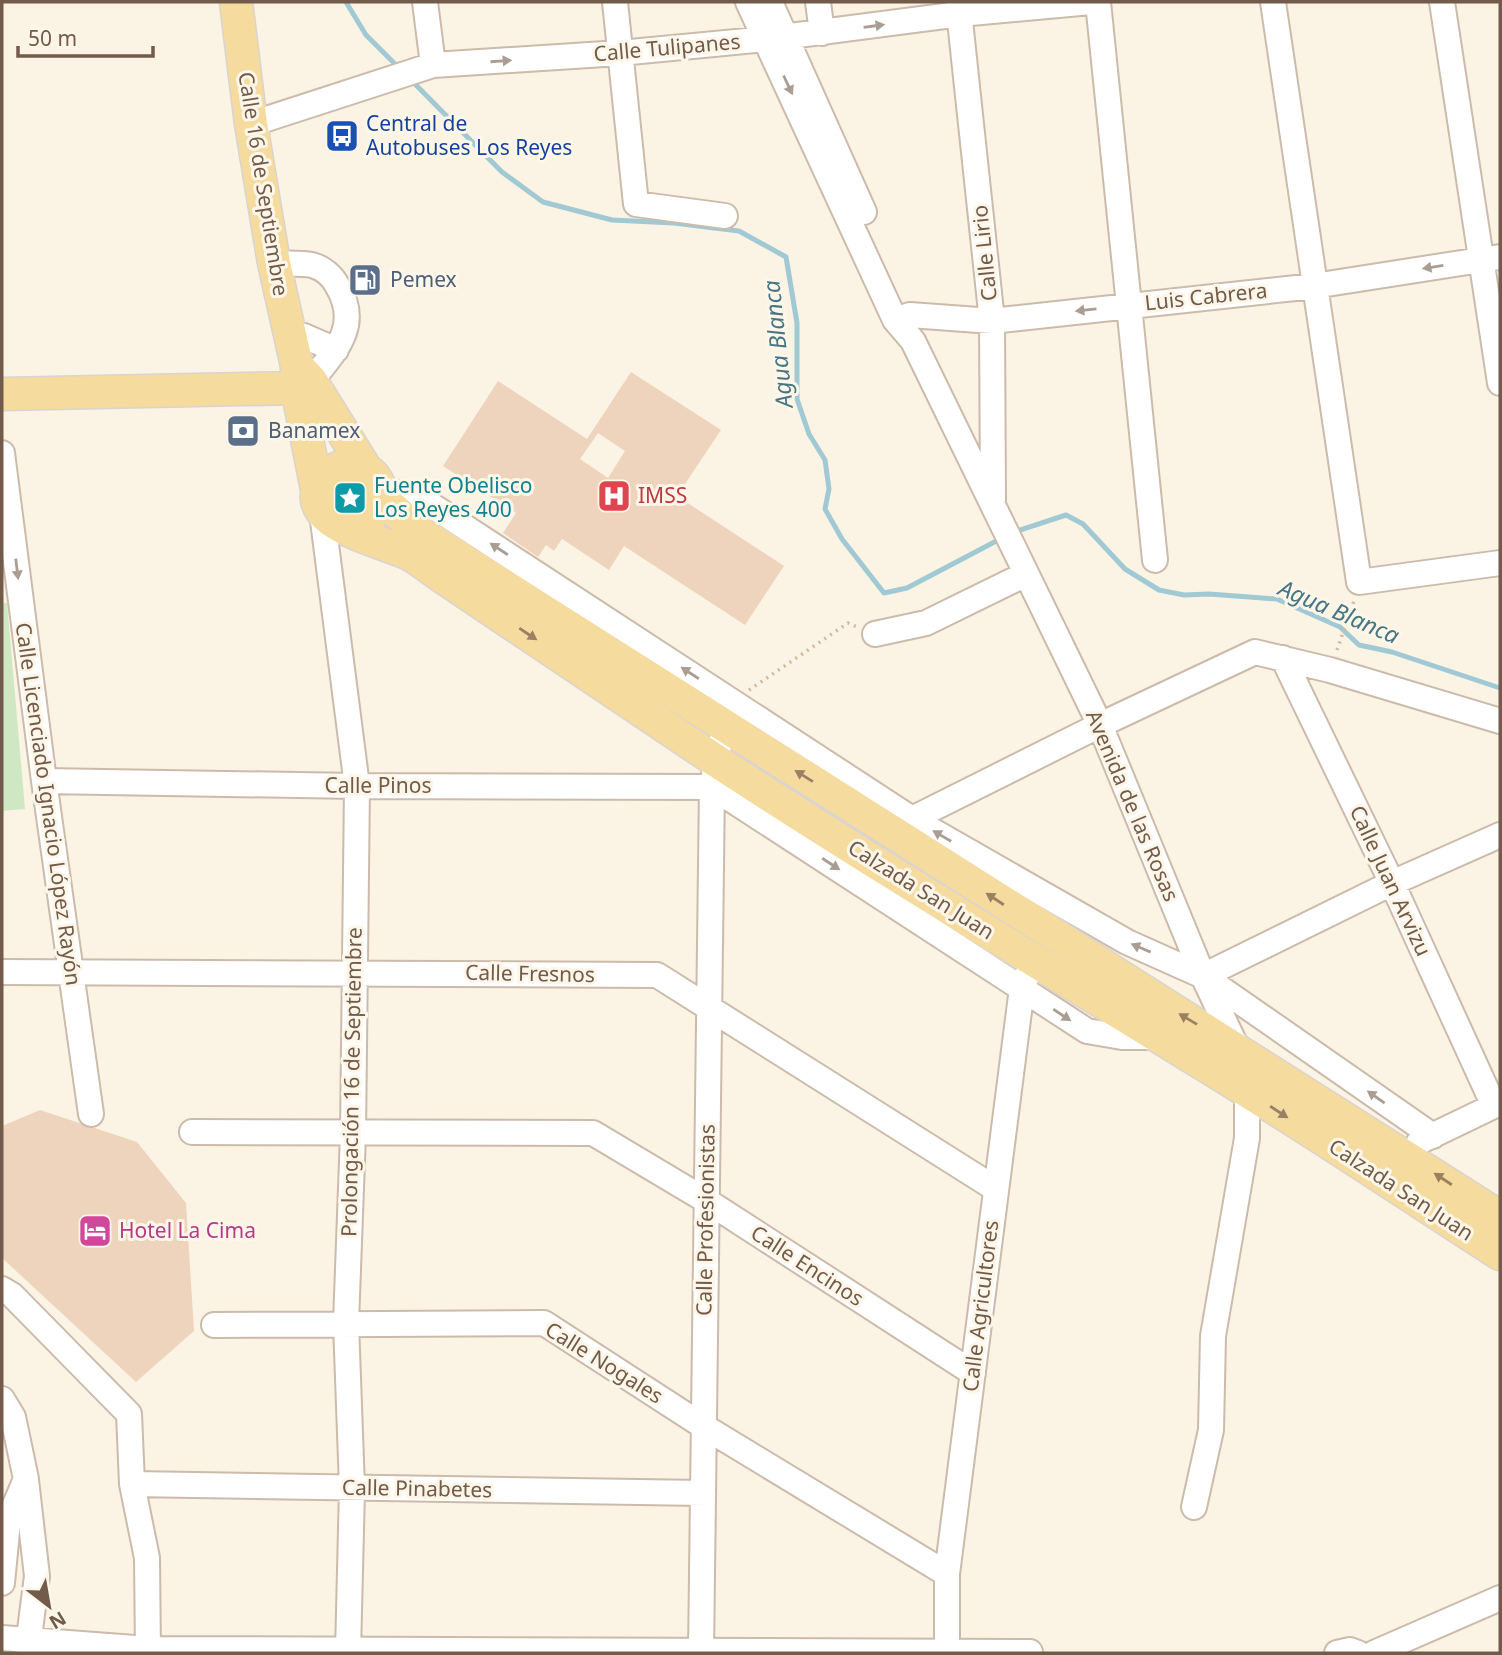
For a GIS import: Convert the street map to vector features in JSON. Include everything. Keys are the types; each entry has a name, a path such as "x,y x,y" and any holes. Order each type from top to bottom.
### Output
{"main road":[{"name":"Calle 16 de Septiembre","path":"236,2 251,124 303,368 327,512"},
{"name":"Calle 16 de Septiembre","path":"303,368 376,485"},
{"path":"2,394 303,368"},
{"path":"351,466 376,485 377,511 368,522 356,527 327,512 323,479 335,469 351,466"},
{"name":"Calzada San Juan","path":"376,485 414,543 714,774 1028,974 1158,1037 1247,1091 1500,1254"},
{"name":"Calzada San Juan","path":"327,512 414,543 727,713 906,828 1038,926 1404,1153 1500,1217"}],"street":[{"path":"425,2 429,68"},
{"path":"615,2 636,204 725,216"},
{"path":"748,2 777,38"},
{"path":"770,2 777,38 914,341 998,516"},
{"path":"818,2 822,33"},
{"name":"Calle Tulipanes","path":"251,124 429,68 620,54 822,33 959,8 1091,2"},
{"path":"1098,2 1155,560"},
{"path":"1273,2 1359,582 1500,563"},
{"path":"1442,2 1491,258 1500,383"},
{"name":"Calle Lirio","path":"959,8 992,321 998,516"},
{"name":"Luis Cabrera","path":"903,317 992,321 1314,286 1491,258"},
{"path":"280,264 314,265 332,275 346,299 349,322 336,350 303,368"},
{"path":"303,368 336,350"},
{"name":"Calle Licenciado Ignacio López Rayón","path":"2,453 44,781 91,1114"},
{"path":"376,485 428,503 727,713"},
{"name":"Prolongación 16 de Septiembre","path":"327,512 357,786 353,1134 346,1323 352,1488 348,1651"},
{"name":"Avenida de las Rosas","path":"998,516 1100,725 1203,976 1237,1048 1247,1091 1247,1138 1213,1336 1211,1430 1194,1507"},
{"path":"875,634 926,623 1023,568"},
{"path":"906,828 1100,725 1255,652 1500,721"},
{"name":"Calle Juan Arvizu","path":"1283,658 1497,1104"},
{"name":"Calle Profesionistas","path":"701,1651 714,774 727,713"},
{"name":"Calle Pinos","path":"44,781 357,786 714,774"},
{"path":"906,828 1127,942 1203,976 1433,1136"},
{"path":"1203,976 1392,883 1500,835"},
{"name":"Calle Fresnos","path":"2,972 657,975 996,1189"},
{"name":"Calle Agricultores","path":"947,1653 947,1574 996,1189 1028,974"},
{"path":"1237,1048 1263,1019"},
{"path":"1384,1180 1404,1153 1497,1104"},
{"name":"Calle Encinos","path":"192,1132 593,1133 706,1201 973,1373"},
{"path":"2,1289 12,1295 129,1414 132,1484 147,1558 148,1651"},
{"name":"Calle Nogales","path":"214,1325 544,1322 704,1426 947,1574"},
{"path":"2,1399 13,1417 16,1469 37,1576 28,1646"},
{"path":"2,1583 16,1469"},
{"name":"Calle Pinabetes","path":"132,1484 703,1493"},
{"path":"1374,1653 1500,1598"},
{"path":"2,1637 28,1646 92,1646 148,1651 1030,1652"},
{"path":"1337,1653 1350,1650 1358,1653"}],"path":[{"path":"1334,660 1350,619"},
{"path":"727,713 848,623 875,634"}],"green space":[{"path":"2,603 7,603 25,809 2,811"}],"building":[{"path":"631,372 721,430 677,496 784,566 745,625 624,546 609,570 562,539 554,551 546,545 538,557 503,533 516,513 443,466 498,381 587,439","holes":["598,433 625,451 608,478 580,459"]},
{"name":"Hotel La Cima","path":"40,1110 137,1142 186,1203 194,1331 136,1382 2,1258 2,1126"}],"waterway":[{"name":"Agua Blanca","path":"346,2 366,35 398,67"},
{"name":"Agua Blanca","path":"410,79 502,172 543,202 612,220 674,223 739,231 786,257 797,323 797,399 809,434 825,460 829,489 825,509 842,539 884,593 907,588 1002,538"},
{"name":"Agua Blanca","path":"1014,532 1066,515 1083,524 1125,569 1159,590 1184,595 1277,599 1340,627 1359,645 1392,652 1500,688"}],"place":[{"name":"Central de Autobuses Los Reyes","path":"342,136"},
{"name":"Pemex","path":"365,280"},
{"name":"Banamex","path":"243,431"},
{"name":"IMSS","path":"614,496"},
{"name":"Fuente Obelisco Los Reyes 400","path":"350,498"},
{"name":"Hotel La Cima","path":"95,1231"}]}
